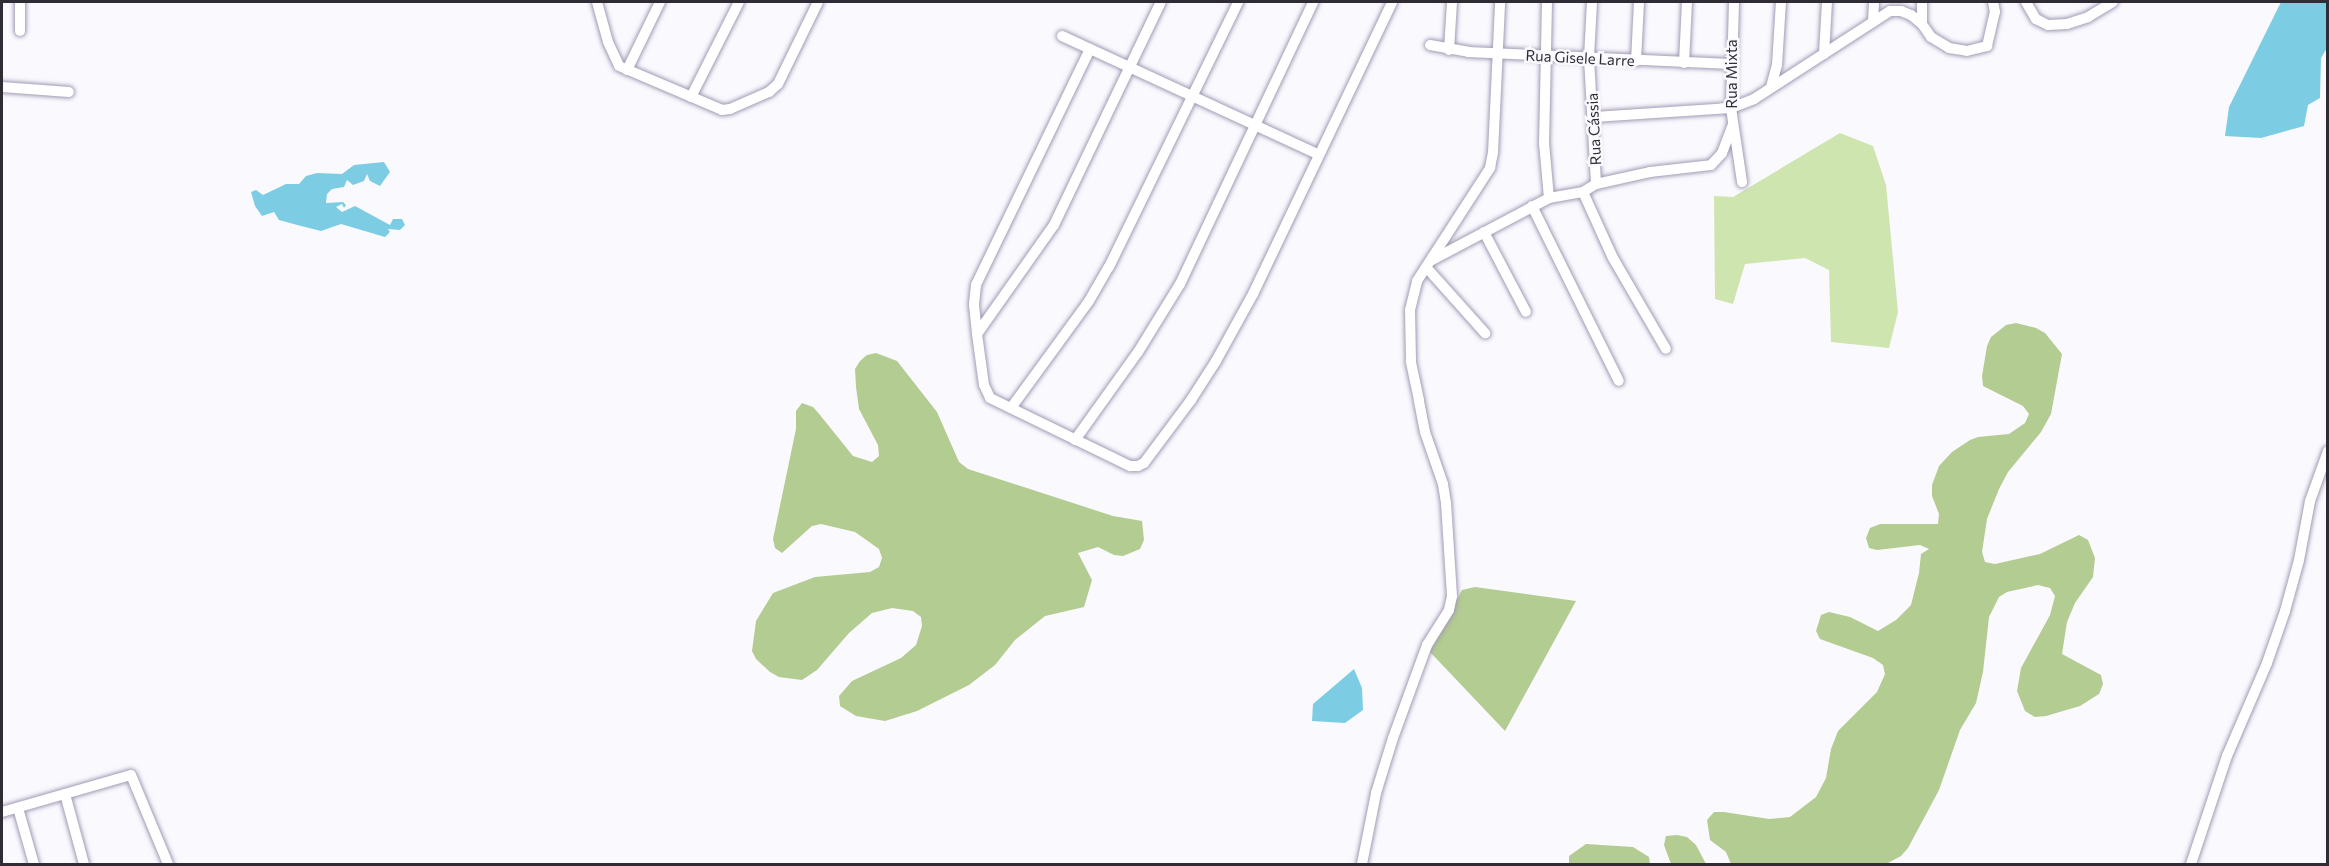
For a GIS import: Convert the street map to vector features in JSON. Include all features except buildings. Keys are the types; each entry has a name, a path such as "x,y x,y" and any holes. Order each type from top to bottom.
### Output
{"street":[{"path":"20,2 20,32"},
{"path":"597,2 619,66 716,108 730,109 769,92 778,84 818,2"},
{"path":"627,70 660,2"},
{"path":"691,98 740,2"},
{"path":"977,334 1054,225 1161,2"},
{"path":"1011,408 1094,292 1193,97 1238,2"},
{"path":"1075,440 1138,352 1180,284 1313,2"},
{"path":"1090,49 976,285 974,305 986,391 990,398 1130,466 1144,463 1216,361 1253,294 1392,2"},
{"path":"1449,50 1452,2"},
{"path":"1362,864 1376,793 1393,738 1427,645 1449,610 1452,596 1444,494 1425,432 1411,361 1412,296 1427,264 1490,168 1493,153 1500,2"},
{"path":"1547,2 1544,143 1549,198"},
{"name":"Rua Cássia","path":"1592,2 1589,58 1596,184"},
{"path":"1636,61 1639,2"},
{"path":"1684,63 1687,2"},
{"name":"Rua Mixta","path":"1734,2 1731,108 1738,141 1742,182"},
{"path":"1771,87 1777,64 1781,2"},
{"path":"1824,54 1827,2"},
{"path":"1873,22 1874,2"},
{"path":"1922,2 1922,24"},
{"path":"1594,117 1731,108 1754,99 1890,11 1901,10 1922,24 1931,37 1950,48 1967,51 1987,46 1995,12 1993,2"},
{"path":"2026,2 2036,19 2048,25 2067,24 2088,17 2113,2"},
{"path":"1062,36 1319,155"},
{"name":"Rua Gisele Larre","path":"1430,45 1449,50 1731,64"},
{"path":"2,87 69,92"},
{"path":"1427,264 1549,198 1583,192 1596,184 1650,172 1711,165 1722,153 1733,124"},
{"path":"1583,192 1613,258 1666,349"},
{"path":"1532,206 1619,381"},
{"path":"1484,232 1526,312"},
{"path":"1427,264 1485,333"},
{"path":"2191,864 2227,756 2267,663 2285,611 2299,560 2310,501 2328,451"},
{"path":"2,812 131,775 168,864"},
{"path":"65,794 84,864"},
{"path":"18,808 33,864"}],"green space":[{"path":"1840,133 1873,146 1886,185 1898,312 1889,348 1831,342 1829,270 1805,258 1745,264 1733,304 1715,299 1714,196 1733,197"},
{"path":"2016,323 2045,333 2062,354 2051,414 2041,432 2008,472 1999,489 1987,519 1982,552 1985,562 1995,564 2040,554 2079,535 2088,540 2095,558 2093,577 2075,603 2067,622 2062,654 2101,675 2103,684 2099,694 2080,706 2046,716 2035,717 2025,711 2017,691 2021,668 2050,615 2055,596 2050,588 2038,585 2007,592 1999,597 1989,617 1983,672 1976,703 1960,730 1939,790 1908,848 1901,856 1886,864 1731,864 1726,852 1710,840 1707,820 1714,812 1769,819 1790,817 1816,797 1826,778 1831,749 1838,731 1877,692 1885,674 1883,665 1873,658 1820,639 1816,631 1821,615 1829,612 1850,617 1878,631 1896,620 1911,605 1921,554 1929,549 1920,545 1877,550 1869,548 1866,538 1870,528 1880,524 1938,524 1939,514 1932,496 1932,485 1939,466 1952,452 1970,440 2009,434 2025,423 2029,414 2023,406 1983,386 1982,376 1987,346 1991,337 2006,325"},
{"path":"876,353 897,361 937,412 959,462 968,469 1113,516 1142,521 1144,540 1140,549 1123,556 1114,555 1098,547 1078,553 1092,580 1084,607 1045,616 1015,640 995,665 969,685 917,711 885,721 856,716 840,706 839,696 852,681 901,658 916,645 922,626 921,617 913,611 892,608 872,613 849,633 817,670 802,680 779,677 770,672 756,659 752,651 756,621 773,593 815,577 870,572 879,567 882,558 879,549 855,532 821,524 812,526 782,553 775,548 773,539 796,429 796,411 802,403 813,407 853,456 872,462 879,456 878,445 859,409 855,369 867,355"},
{"path":"1475,587 1576,601 1505,731 1430,652 1462,590"},
{"path":"1666,836 1687,837 1696,845 1706,864 1671,864 1664,845"},
{"path":"1586,844 1633,847 1649,857 1650,864 1569,864 1569,856"}],"water":[{"path":"2281,2 2327,2 2327,48 2321,58 2320,98 2308,105 2304,126 2261,138 2225,136 2229,107"},
{"path":"384,162 390,172 380,186 370,181 367,174 364,181 353,185 347,180 344,187 332,189 327,194 326,203 343,202 346,205 344,208 342,204 336,207 342,212 355,206 390,225 393,219 402,219 405,225 400,230 388,229 390,232 385,237 341,224 321,231 279,220 274,212 262,216 255,206 251,192 256,190 263,195 286,184 299,184 306,176 317,173 342,174 354,165"},
{"path":"1354,669 1362,688 1363,710 1345,723 1312,721 1313,704"}]}
